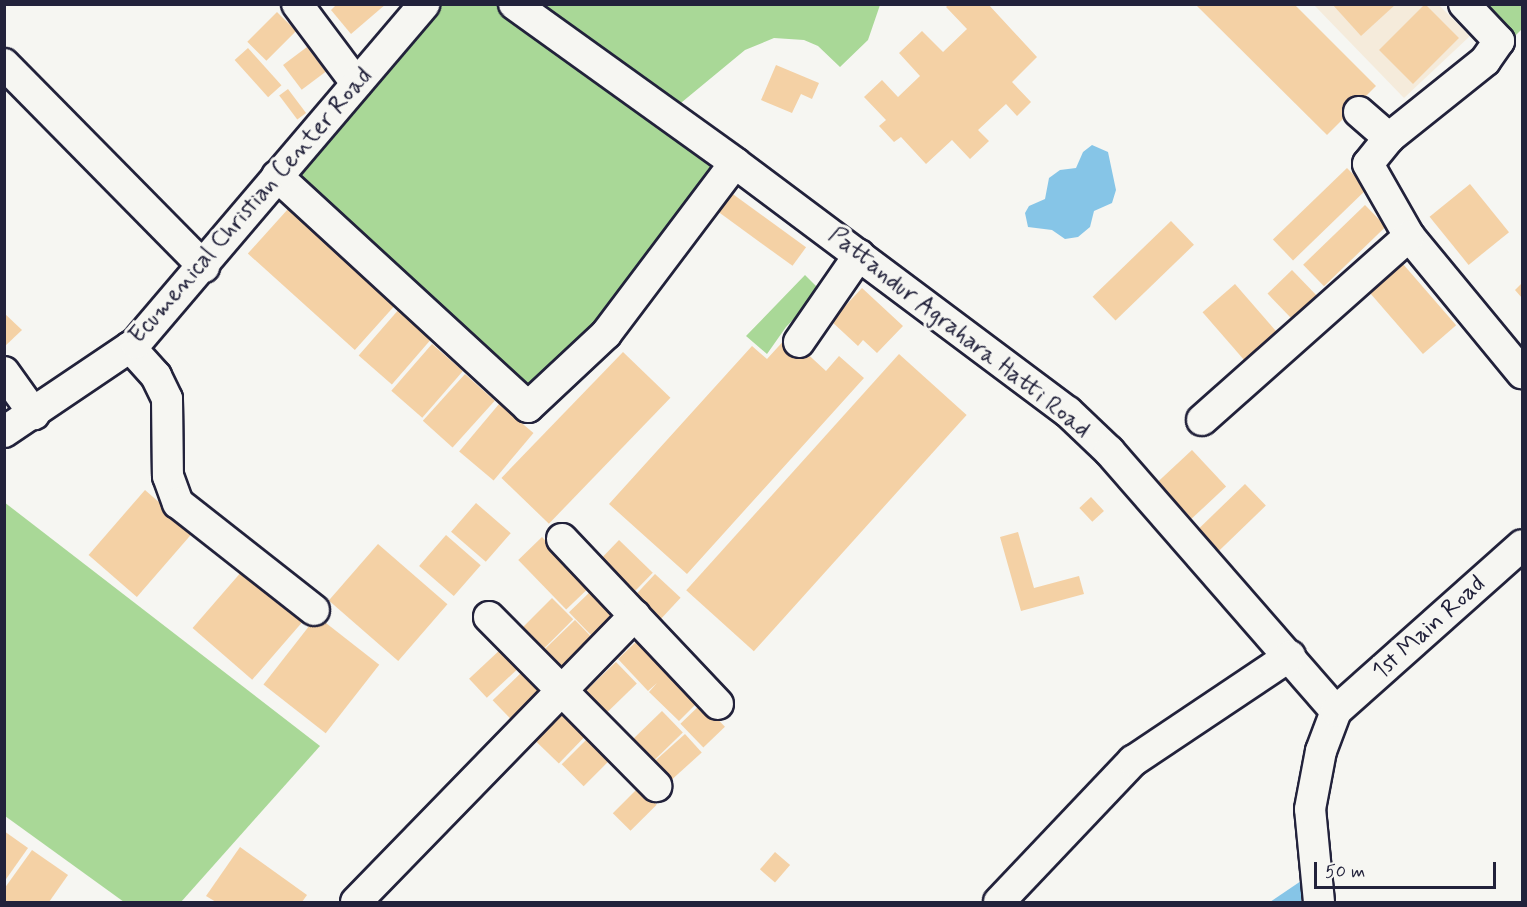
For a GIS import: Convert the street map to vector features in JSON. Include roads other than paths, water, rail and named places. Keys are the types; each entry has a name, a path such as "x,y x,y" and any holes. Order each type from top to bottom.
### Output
{"street":[{"path":"297,4 356,83"},
{"name":"Ecumenical Christian Center Road","path":"4,432 34,414 130,347 204,267 277,176 425,4"},
{"name":"Pattandur Agrahara Hatti Road","path":"514,4 735,163 1068,412 1109,451 1336,711"},
{"path":"1464,4 1499,40 1485,61 1389,138 1368,164 1410,236 1522,373"},
{"path":"4,64 204,267"},
{"path":"1359,112 1389,138"},
{"path":"277,176 528,407 606,334 735,163"},
{"path":"1202,420 1410,236"},
{"path":"799,342 859,255"},
{"path":"130,347 156,376 167,399 168,476 178,503 315,610"},
{"path":"4,372 34,414"},
{"path":"562,539 718,704"},
{"name":"1st Main Road","path":"1336,711 1522,545"},
{"path":"356,903 635,615"},
{"path":"489,617 656,786"},
{"path":"999,903 1132,761 1290,656"},
{"path":"1319,903 1310,810 1321,751 1336,711"}],"water":[{"path":"1092,145 1108,152 1116,190 1112,203 1094,211 1090,227 1078,237 1065,239 1052,230 1028,227 1025,213 1029,206 1045,199 1049,178 1060,170 1076,168 1083,152"},
{"path":"1301,881 1301,902 1270,902"}]}
